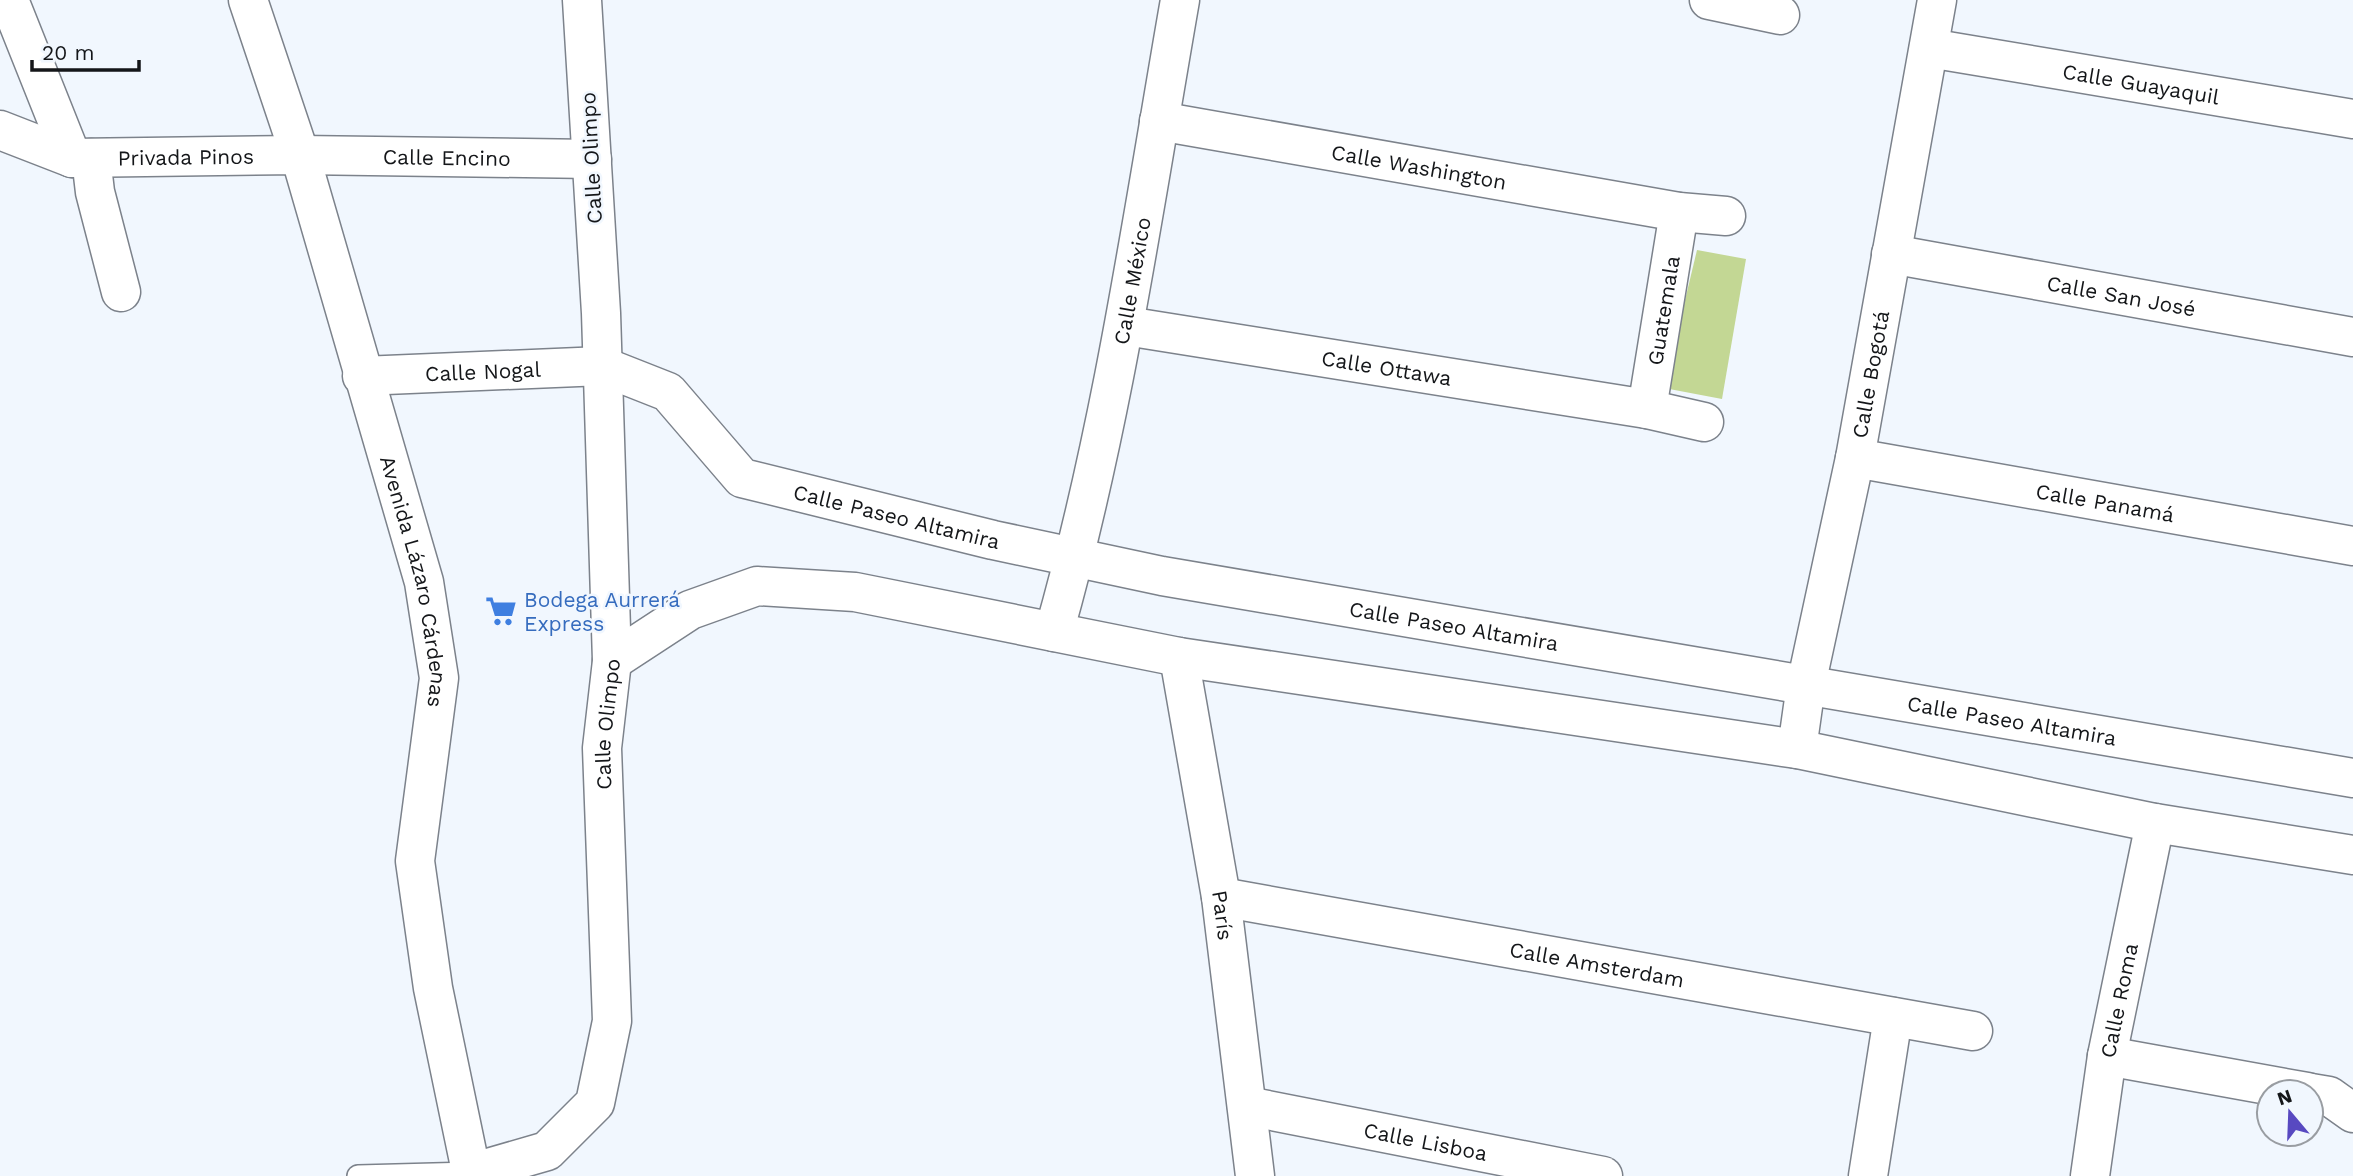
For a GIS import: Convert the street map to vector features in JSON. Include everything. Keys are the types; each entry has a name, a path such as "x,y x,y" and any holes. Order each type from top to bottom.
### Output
{"street":[{"path":"9,0 82,158 95,192 121,292"},
{"name":"Avenida Lázaro Cárdenas","path":"248,0 300,155 424,582 439,678 415,861 433,988 472,1174"},
{"name":"Calle Olimpo","path":"472,1174 547,1152 595,1103 612,1021 603,748 612,662 602,366 582,0"},
{"name":"Calle México","path":"1054,632 1075,559 1126,326 1180,0"},
{"path":"1713,0 1780,15"},
{"name":"Calle Bogotá","path":"1797,750 1806,685 1856,458 1937,0"},
{"name":"Calle Guayaquil","path":"1929,48 2353,119"},
{"name":"Calle Washington","path":"1159,121 1679,212 1726,216"},
{"path":"0,130 82,158"},
{"name":"Privada Pinos","path":"82,158 300,155"},
{"name":"Calle Encino","path":"300,155 592,159"},
{"name":"Guatemala","path":"1647,410 1679,212"},
{"name":"Calle San José","path":"1891,254 2353,337"},
{"name":"Calle Ottawa","path":"1126,326 1647,410 1704,422"},
{"name":"Calle Nogal","path":"362,376 602,366"},
{"name":"Calle Paseo Altamira","path":"602,366 668,392 742,478 1075,559 2353,778"},
{"name":"Calle Panamá","path":"1856,458 2353,547"},
{"path":"612,662 690,610 757,586 855,592 1180,657 1797,750 2155,824 2353,855"},
{"name":"París","path":"1180,657 1221,897 1255,1176"},
{"name":"Calle Roma","path":"2090,1176 2106,1056 2155,824"},
{"name":"Calle Amsterdam","path":"1221,897 1973,1031"},
{"path":"1868,1176 1893,1017"},
{"path":"2106,1056 2255,1082"},
{"path":"2325,1095 2353,1113"},
{"name":"Calle Lisboa","path":"1247,1106 1603,1176"}],"lane":[{"name":"Calle Olimpo","path":"358,1176 472,1174"}],"green space":[{"path":"1697,250 1746,259 1722,399 1664,388"}],"place":[{"name":"Bodega Aurrerá Express","path":"501,611"}]}
